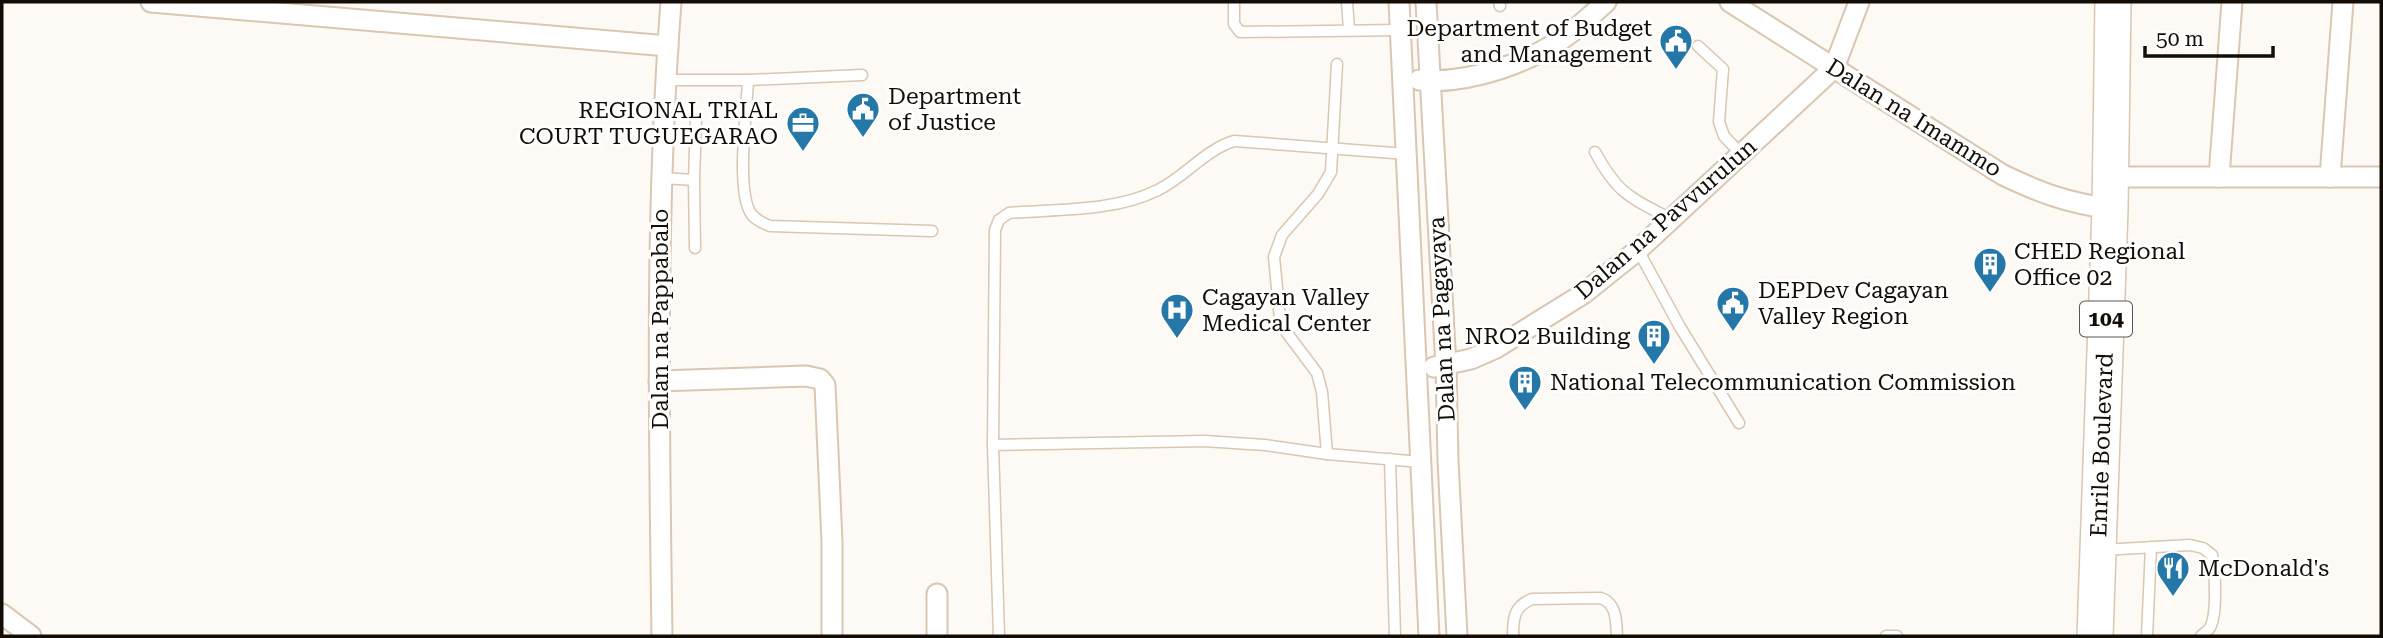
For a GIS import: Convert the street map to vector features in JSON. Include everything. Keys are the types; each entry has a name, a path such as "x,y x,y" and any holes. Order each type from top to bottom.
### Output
{"highway":[{"name":"Enrile Boulevard","path":"2095,636 2113,2"}],"street":[{"path":"150,2 668,46"},
{"name":"Dalan na Pappabalo","path":"662,636 659,381 661,178 671,2"},
{"name":"Dalan na Pagayaya","path":"1399,2 1429,636"},
{"name":"Dalan na Pagayaya","path":"1426,2 1446,366 1457,636"},
{"path":"1404,78 1430,81 1465,77 1504,68 1539,54 1572,32 1606,2"},
{"name":"Dalan na Imammo","path":"1730,2 2003,175 2067,202 2218,177 2381,177"},
{"name":"Dalan na Pavvurulun","path":"1417,368 1446,366 1496,348 1584,294 1638,250 1834,68 1858,2"},
{"path":"2218,177 2232,2"},
{"path":"2330,177 2343,2"},
{"path":"659,381 806,376 820,379 825,385 832,542 832,636"},
{"path":"937,594 937,636"},
{"path":"2,614 31,636"}],"lane":[{"path":"1234,2 1234,24 1240,32 1401,30"},
{"path":"1347,2 1349,29"},
{"path":"1698,46 1723,69 1719,122 1724,136 1741,154"},
{"path":"1327,454 1322,391 1317,373 1280,319 1274,257 1282,235 1331,172 1337,64"},
{"path":"666,80 862,75"},
{"path":"748,80 745,198 751,213 759,221 770,226 932,231"},
{"path":"695,248 696,120"},
{"path":"999,636 993,445 995,230 1003,216 1009,213 1134,200 1159,190 1216,147 1234,141 1408,155"},
{"path":"1595,152 1619,189 1671,219"},
{"path":"661,178 694,180"},
{"path":"1638,250 1679,327 1739,423"},
{"path":"993,445 1204,441 1265,444 1327,454 1422,462"},
{"path":"1390,459 1395,636"},
{"path":"2098,550 2190,545 2203,548 2212,555 2213,619 2209,630 2200,636"},
{"path":"2147,636 2151,547"},
{"path":"1513,636 1513,618 1518,607 1524,602 1532,599 1587,598 1608,601 1615,618 1617,636"},
{"path":"1886,636 1897,636"}],"place":[{"name":"Department of Budget and Management","path":"1676,71"},
{"name":"Department of Justice","path":"863,139"},
{"name":"REGIONAL TRIAL COURT TUGUEGARAO","path":"803,153"},
{"name":"CHED Regional Office 02","path":"1990,294"},
{"name":"DEPDev Cagayan Valley Region","path":"1733,333"},
{"name":"Cagayan Valley Medical Center","path":"1177,340"},
{"name":"NRO2 Building","path":"1654,366"},
{"name":"National Telecommunication Commission","path":"1525,412"},
{"name":"McDonald's","path":"2173,598"}]}
